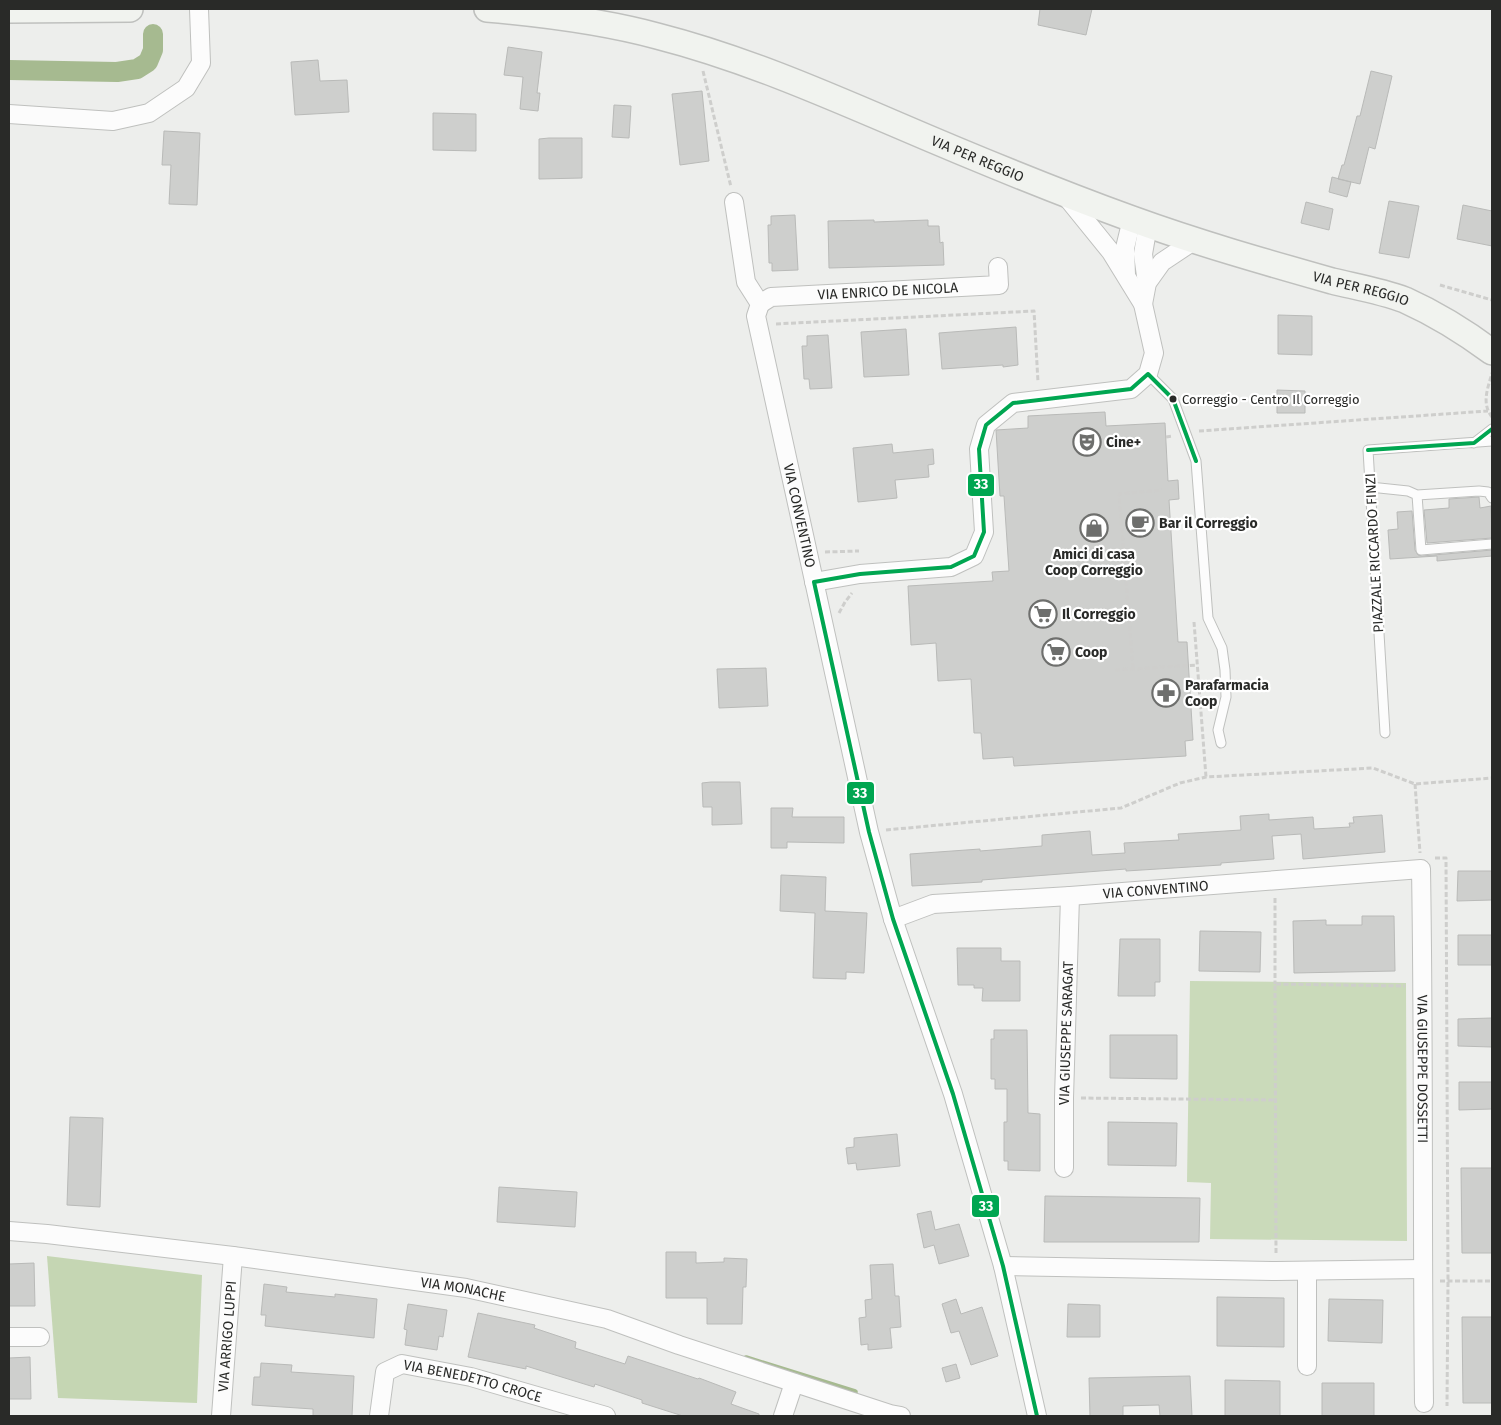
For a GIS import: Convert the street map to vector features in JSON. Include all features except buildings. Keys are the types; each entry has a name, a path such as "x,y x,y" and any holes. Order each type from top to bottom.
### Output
{"main road":[{"path":"9,10 130,9"},
{"name":"VIA PER REGGIO","path":"488,9 553,16 655,35 749,64 1064,193 1140,222 1336,282 1379,291 1404,300 1463,330 1492,352"},
{"name":"VIA PER REGGIO","path":"1463,330 1492,337"}],"street":[{"path":"9,114 113,121 150,113 186,88 201,63 199,9"},
{"path":"814,582 860,574 951,567 974,556 984,532 979,449 986,425 1013,404 1131,389 1148,374 1154,353 1143,304 1111,252 1064,193"},
{"path":"734,202 746,282 760,304"},
{"path":"1126,277 1125,248 1140,222"},
{"path":"1140,222 1147,282 1143,304"},
{"path":"1147,282 1162,262 1194,240"},
{"name":"VIA ENRICO DE NICOLA","path":"760,304 771,297 999,285 998,267"},
{"name":"VIA CONVENTINO","path":"760,304 756,316 869,832 893,919 953,1094 1003,1266 1037,1416"},
{"name":"VIA CONVENTINO","path":"893,919 933,904 1275,881 1420,864"},
{"name":"VIA GIUSEPPE DOSSETTI","path":"1420,864 1423,987 1424,1403"},
{"name":"VIA GIUSEPPE SARAGAT","path":"1064,1168 1064,1098 1070,896"},
{"name":"VIA MONACHE","path":"9,1231 233,1256 466,1288 607,1319 794,1383 901,1416"},
{"name":"VIA ARRIGO LUPPI","path":"221,1416 233,1256"},
{"path":"1003,1266 1307,1271 1423,1275"},
{"path":"1307,1271 1307,1366"},
{"path":"9,1338 40,1337"},
{"name":"VIA BENEDETTO CROCE","path":"379,1416 385,1372 402,1364 471,1377 606,1416"},
{"path":"783,1416 794,1383"}],"lane":[{"path":"1148,374 1173,399 1196,461 1208,618 1222,648 1225,670 1226,697 1218,730 1221,743"},
{"path":"1474,443 1492,429"},
{"name":"PIAZZALE RICCARDO FINZI","path":"1385,733 1368,450 1492,441"},
{"path":"1370,486 1408,491 1417,496 1479,491 1488,492 1492,498"},
{"path":"1417,496 1421,550 1492,544"}],"path":[{"path":"698,47 734,202"},
{"path":"1440,285 1492,300"},
{"path":"773,325 1034,311 1039,388"},
{"path":"1205,430 1488,412 1485,396 1492,373"},
{"path":"1133,668 1118,494 1162,490"},
{"path":"822,552 859,552"},
{"path":"1115,670 1198,665"},
{"path":"869,832 1120,808 1180,783 1206,776 1373,768 1415,784 1492,778"},
{"path":"1415,784 1420,864 1446,858 1447,1406"},
{"path":"1275,881 1276,1271"},
{"path":"1275,984 1423,987"},
{"path":"1064,1098 1276,1100"},
{"path":"1423,1275 1448,1281 1492,1281"}],"green space":[{"path":"1190,981 1406,983 1407,1241 1210,1239 1211,1183 1187,1182"},
{"path":"47,1256 202,1275 197,1403 58,1398"}],"waterway":[{"path":"9,70 117,72 137,69 148,62 153,50 153,34"},
{"path":"746,1358 855,1392"}],"transit line":[{"name":"33","path":"1148,374 1173,399 1196,461"},
{"name":"33","path":"814,582 860,574 951,567 974,556 984,532 979,449 986,425 1013,403 1131,389 1148,374"},
{"name":"33","path":"1368,450 1474,443 1492,429"},
{"name":"33","path":"814,582 869,832 893,919 953,1094 1003,1266 1037,1416"}],"place":[{"name":"Correggio - Centro Il Correggio","path":"1173,399"},
{"name":"Cine+","path":"1087,442"},
{"name":"Bar il Correggio","path":"1140,523"},
{"name":"Amici di casa Coop Correggio","path":"1094,528"},
{"name":"Il Correggio","path":"1043,614"},
{"name":"Coop","path":"1056,652"},
{"name":"Parafarmacia Coop","path":"1166,693"}]}
